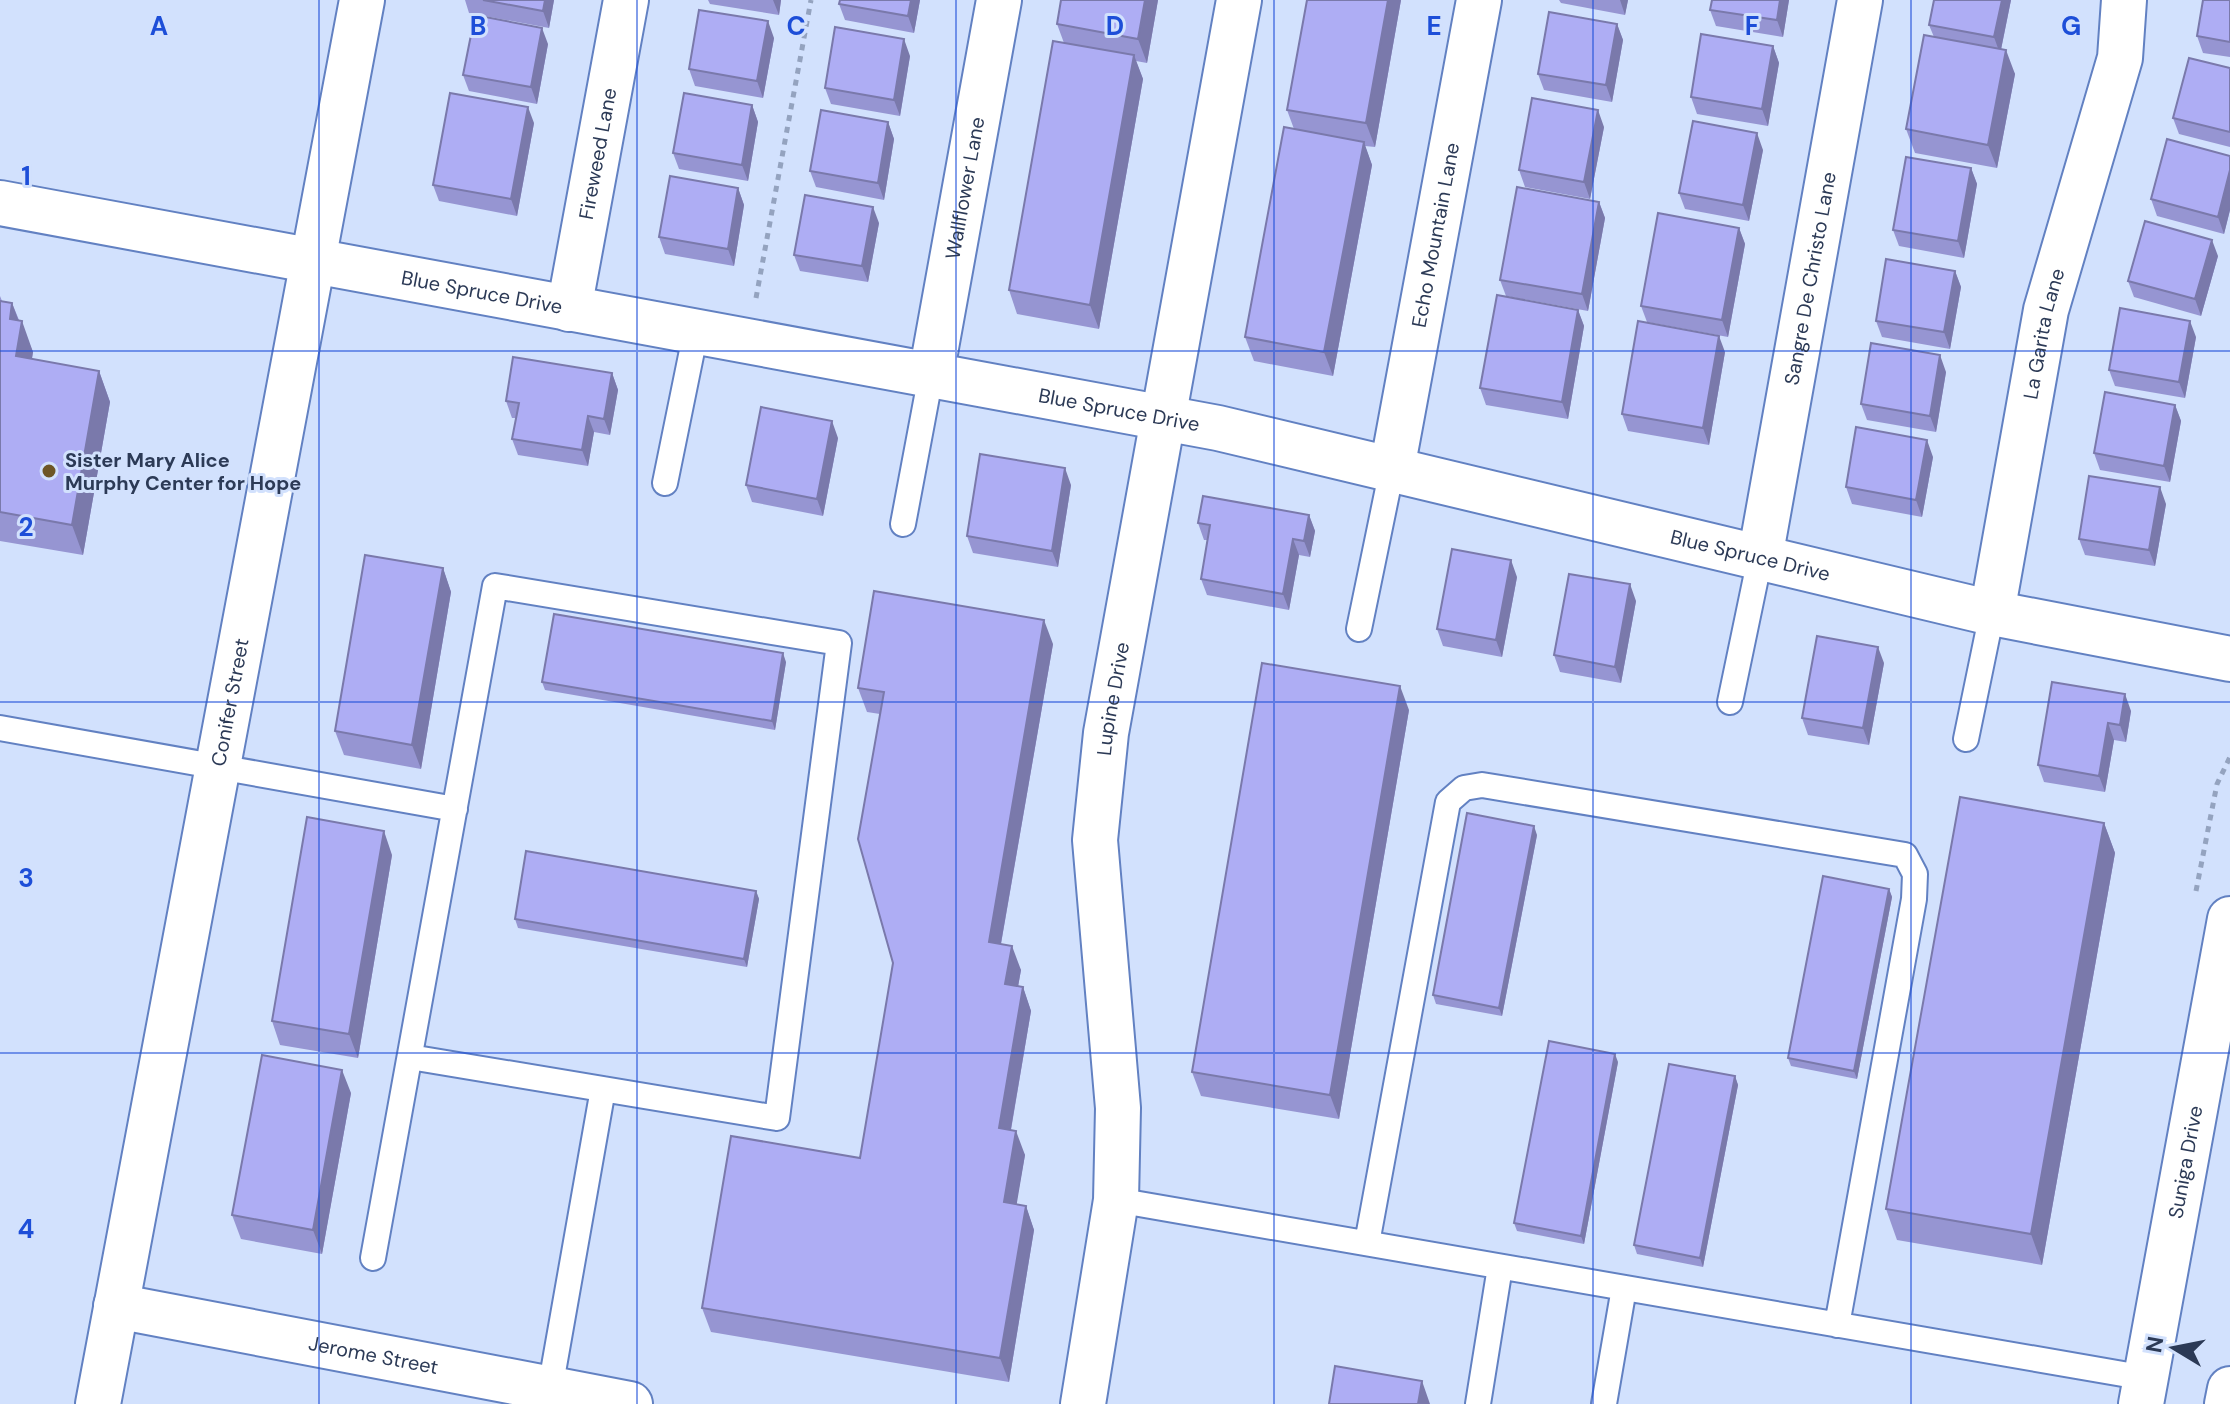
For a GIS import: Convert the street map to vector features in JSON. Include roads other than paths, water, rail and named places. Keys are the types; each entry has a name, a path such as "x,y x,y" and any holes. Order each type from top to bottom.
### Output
{"street":[{"name":"Conifer Street","path":"98,1404 362,0"},
{"name":"Fireweed Lane","path":"569,309 626,0"},
{"name":"Wallflower Lane","path":"931,375 999,0"},
{"name":"Lupine Drive","path":"1083,1404 1116,1200 1118,1108 1095,840 1106,733 1239,0"},
{"name":"Echo Mountain Lane","path":"1392,469 1479,0"},
{"name":"Sangre De Christo Lane","path":"1760,558 1860,0"},
{"name":"La Garita Lane","path":"1992,613 2046,310 2120,58 2124,0"},
{"name":"Blue Spruce Drive","path":"0,203 1163,418 1392,469 1992,613 2230,659"},
{"name":"Suniga Drive","path":"2144,1391 2230,919"},
{"name":"Jerome Street","path":"116,1306 630,1404"},
{"path":"2227,1404 2230,1389"}],"lane":[{"path":"665,483 696,331"},
{"path":"903,524 931,375"},
{"path":"1359,629 1392,469"},
{"path":"1730,702 1760,558"},
{"path":"373,1258 495,586 839,643 777,1118 410,1057"},
{"path":"1966,739 1992,613"},
{"path":"0,728 455,809"},
{"path":"1367,1243 1448,802 1464,788 1482,785 1905,855 1915,874 1914,899 1837,1325"},
{"path":"550,1389 603,1089"},
{"path":"1116,1200 1837,1325 2144,1391"},
{"path":"1478,1404 1500,1267"},
{"path":"1604,1404 1624,1288"}],"place":[{"name":"Sister Mary Alice Murphy Center for Hope","path":"49,471"}]}
